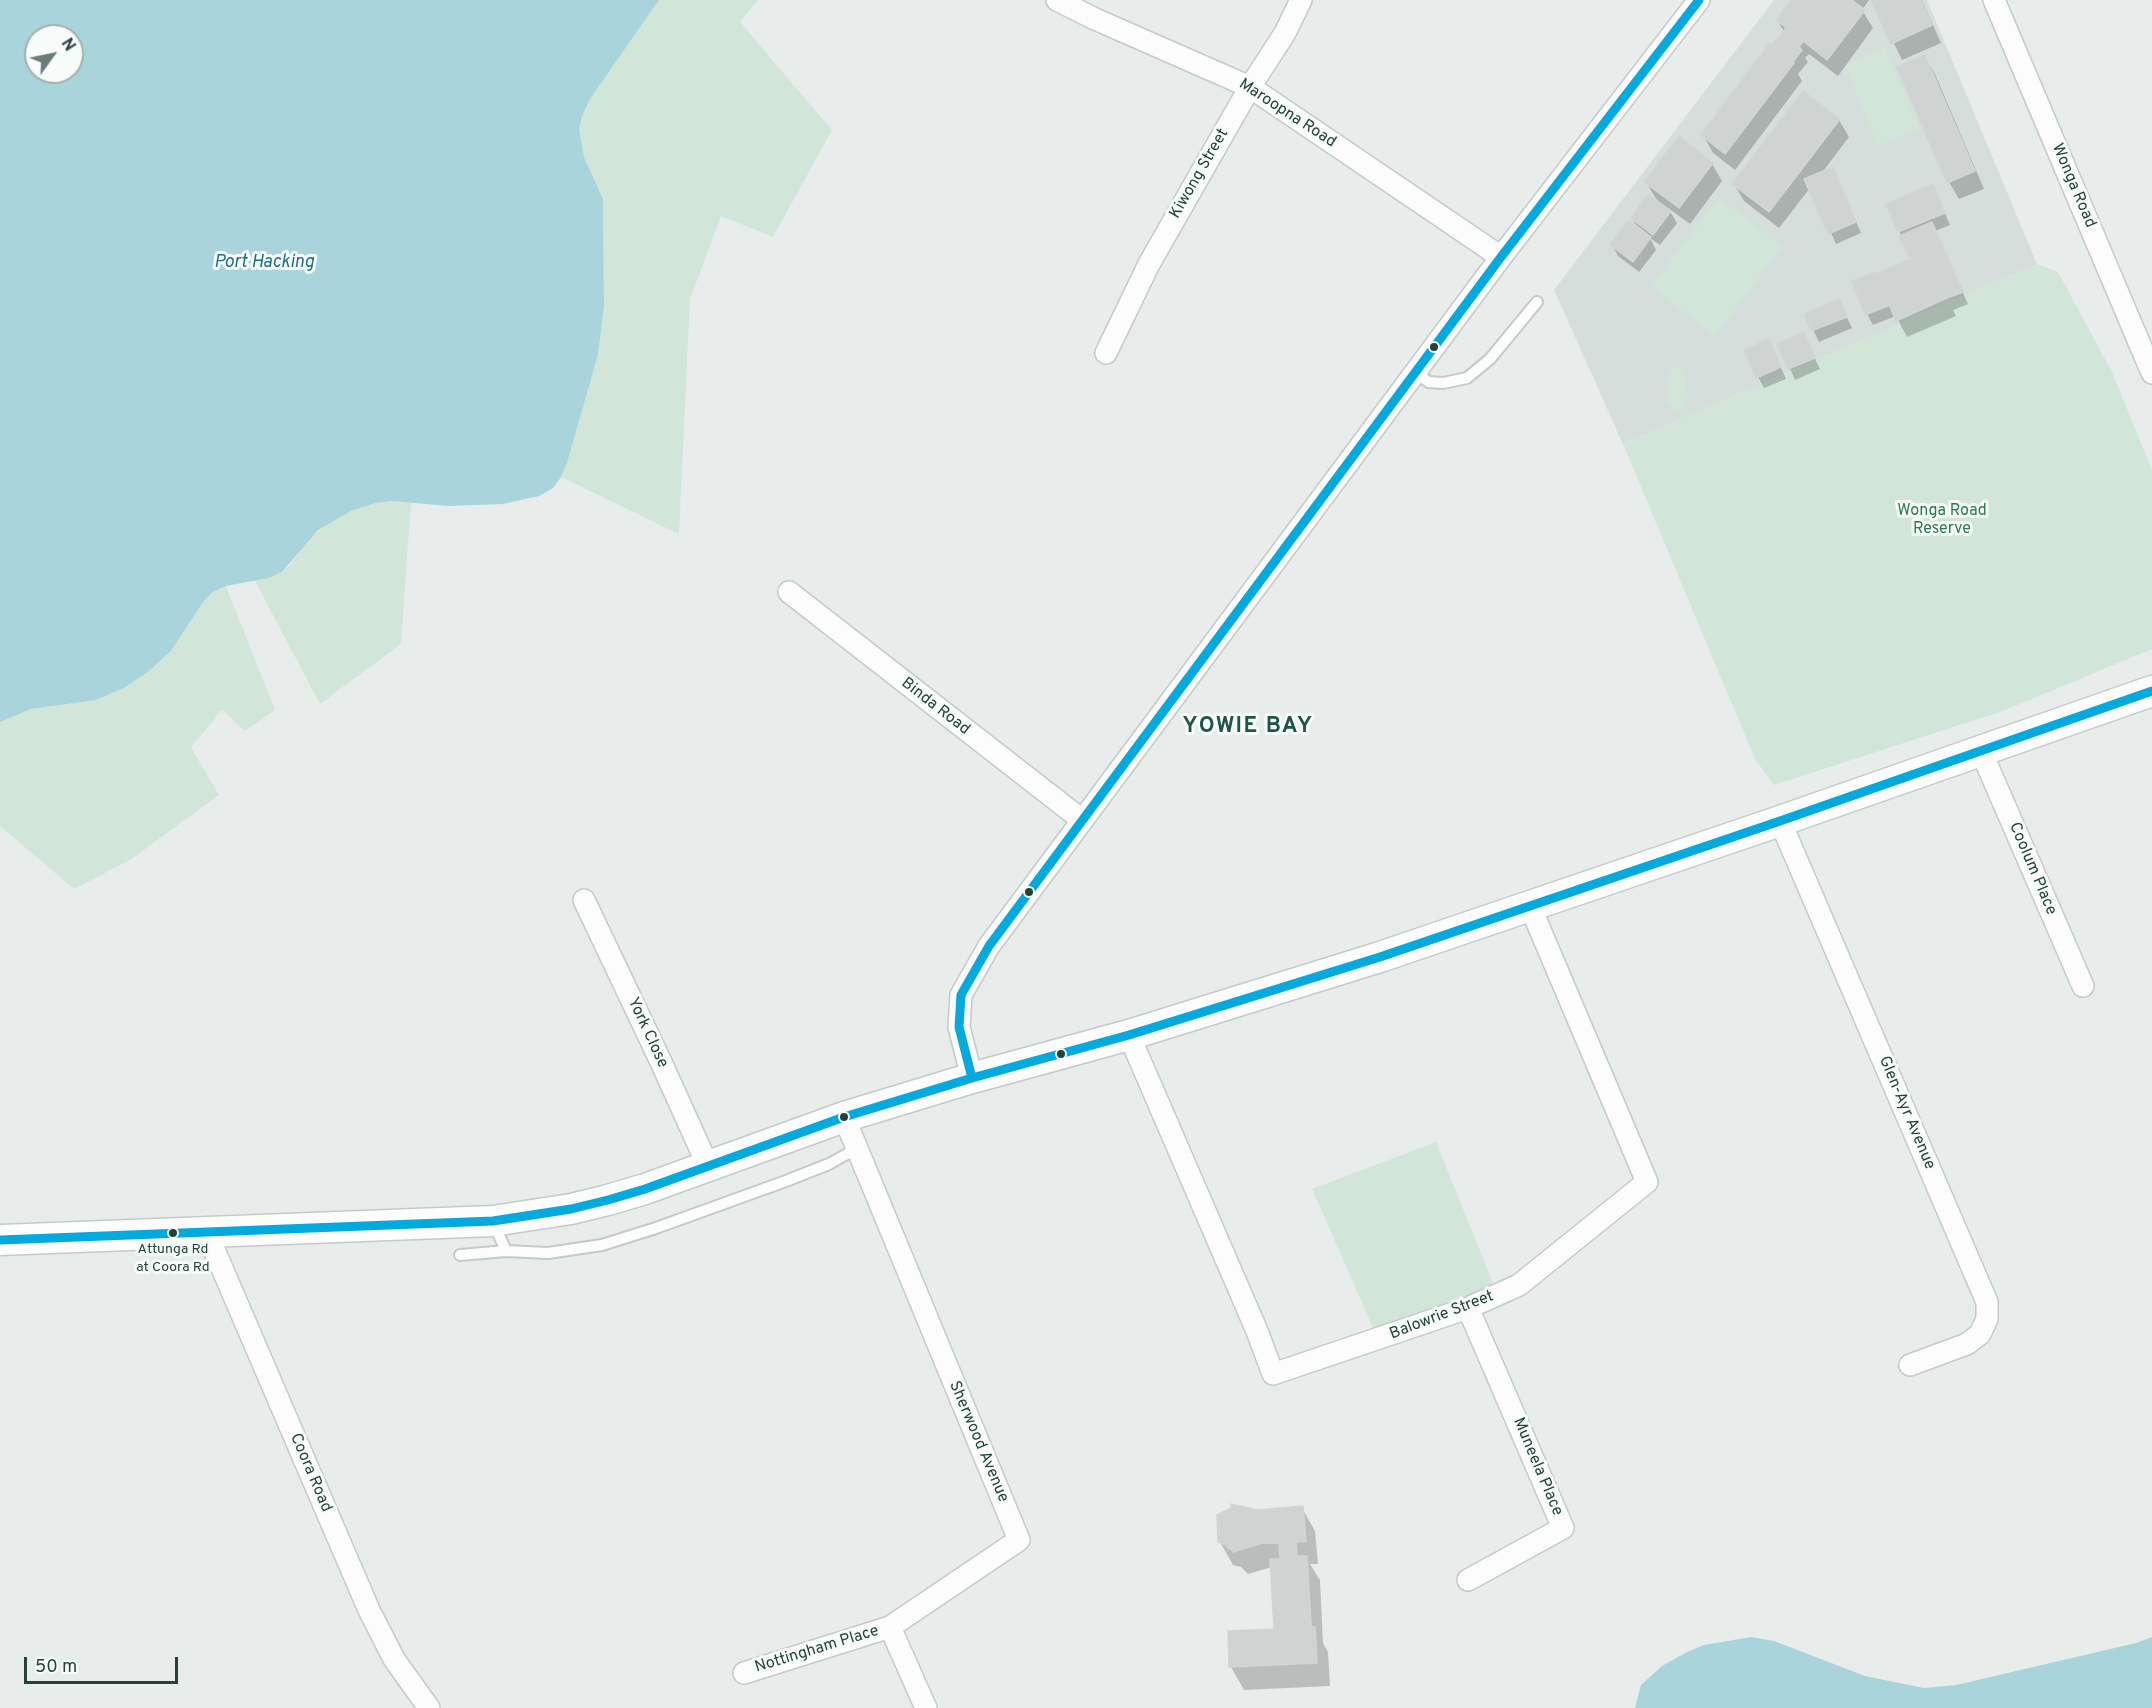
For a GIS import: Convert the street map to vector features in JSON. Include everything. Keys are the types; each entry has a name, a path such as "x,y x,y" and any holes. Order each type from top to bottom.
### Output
{"street":[{"name":"Maroopna Road","path":"1057,0 1250,87 1501,257"},
{"name":"Kiwong Street","path":"1106,352 1149,264 1250,87 1285,33 1301,0"},
{"path":"972,1078 960,1027 961,995 989,946 1501,257 1699,0"},
{"name":"Wonga Road","path":"1994,0 2152,373"},
{"name":"Binda Road","path":"789,592 1082,820"},
{"path":"0,1240 493,1221 571,1209 608,1200 645,1189 844,1117 972,1078 1129,1035 1380,957 2152,691"},
{"name":"Coolum Place","path":"1982,751 2083,987"},
{"name":"Glen-Ayr Avenue","path":"1780,821 1987,1302 1987,1319 1980,1334 1967,1344 1910,1365"},
{"name":"York Close","path":"584,900 662,1062 708,1166"},
{"name":"Balowrie Street","path":"1129,1035 1257,1331 1273,1374 1468,1308 1519,1285 1647,1182 1530,906"},
{"name":"Sherwood Avenue","path":"844,1117 1019,1540 890,1627"},
{"name":"Coora Road","path":"206,1231 369,1610 394,1659 429,1708"},
{"name":"Muneela Place","path":"1468,1308 1563,1528 1468,1580"},
{"path":"890,1627 926,1708"},
{"name":"Nottingham Place","path":"744,1673 890,1627"}],"lane":[{"path":"1415,373 1429,382 1443,383 1467,378 1490,359 1538,302"},
{"path":"460,1255 506,1251 573,1250 613,1241 656,1228 786,1181 829,1164 856,1149"},
{"path":"493,1221 506,1251"}],"shaded area":[{"path":"1774,0 1927,0 2037,264 1623,444 1554,290"}],"green space":[{"path":"659,0 758,0 740,22 832,130 773,237 721,216 690,299 679,534 561,477 598,355 604,306 603,199 584,157 579,129 590,99"},
{"path":"1885,47 1920,129 1878,146 1845,65"},
{"path":"1719,197 1782,247 1715,336 1651,286"},
{"name":"Wonga Road Reserve","path":"2037,264 2058,272 2112,372 2152,470 2152,649 2003,711 1774,785 1755,759 1623,444"},
{"path":"1672,367 1680,367 1685,375 1688,401 1683,410 1675,412 1668,402 1667,375"},
{"path":"411,502 401,644 320,704 255,581 282,572 310,538 328,523 351,511 376,503"},
{"path":"226,586 275,710 245,731 222,710 191,747 219,795 130,860 74,889 0,826 0,722 31,709 96,700 124,688 149,671 171,651 203,602 213,592"},
{"path":"1436,1142 1498,1295 1378,1339 1312,1189"}],"water":[{"name":"Port Hacking","path":"0,0 659,0 590,99 579,129 584,157 603,199 604,306 598,355 567,463 553,488 539,496 503,504 448,506 393,501 376,503 351,511 318,530 282,572 269,578 226,586 213,592 203,602 171,651 149,671 124,688 96,700 31,709 0,722"},
{"path":"1751,1637 1774,1641 1865,1676 1924,1688 1956,1685 2136,1643 2152,1637 2152,1708 1635,1708 1641,1685 1662,1666 1704,1645"}],"building":[{"path":"1791,0 1835,0 1803,41 1776,20"},
{"path":"1835,0 1852,0 1865,10 1827,60 1803,41"},
{"path":"1871,0 1921,0 1932,25 1891,44"},
{"path":"1786,28 1803,41 1799,47 1802,50 1793,62 1772,45"},
{"path":"1770,43 1794,63 1725,154 1701,135"},
{"path":"1925,55 1975,171 1947,183 1897,67"},
{"path":"1803,91 1840,119 1769,212 1732,184"},
{"path":"1679,136 1713,163 1679,208 1644,182"},
{"path":"1833,167 1856,222 1828,234 1804,179"},
{"path":"1933,184 1945,213 1898,232 1886,204"},
{"path":"1648,194 1671,211 1653,235 1631,218"},
{"path":"1629,220 1651,237 1633,262 1610,245"},
{"path":"1932,222 1963,292 1947,298 1926,252 1910,259 1899,236"},
{"path":"1926,252 1947,298 1896,321 1876,274"},
{"path":"1875,272 1890,305 1865,315 1852,281"},
{"path":"1840,299 1847,317 1811,331 1804,314"},
{"path":"1804,332 1815,358 1788,369 1777,344"},
{"path":"1769,339 1781,367 1756,378 1744,350"},
{"path":"1231,1504 1258,1510 1303,1506 1306,1541 1296,1542 1297,1556 1307,1556 1311,1627 1315,1627 1317,1663 1229,1667 1228,1631 1274,1629 1270,1559 1280,1559 1279,1543 1262,1543 1233,1552 1227,1545 1218,1542 1217,1515 1231,1508"}],"transit line":[{"path":"972,1078 959,1027 961,995 989,946 1501,257 1699,0"},
{"path":"0,1240 493,1221 571,1209 608,1200 645,1189 844,1117 972,1078 1129,1035 1380,957 2152,691"}],"place":[{"name":"Attunga Rd at Coora Rd","path":"173,1233"}],"district":[{"name":"YOWIE BAY","path":"1248,728"}]}
